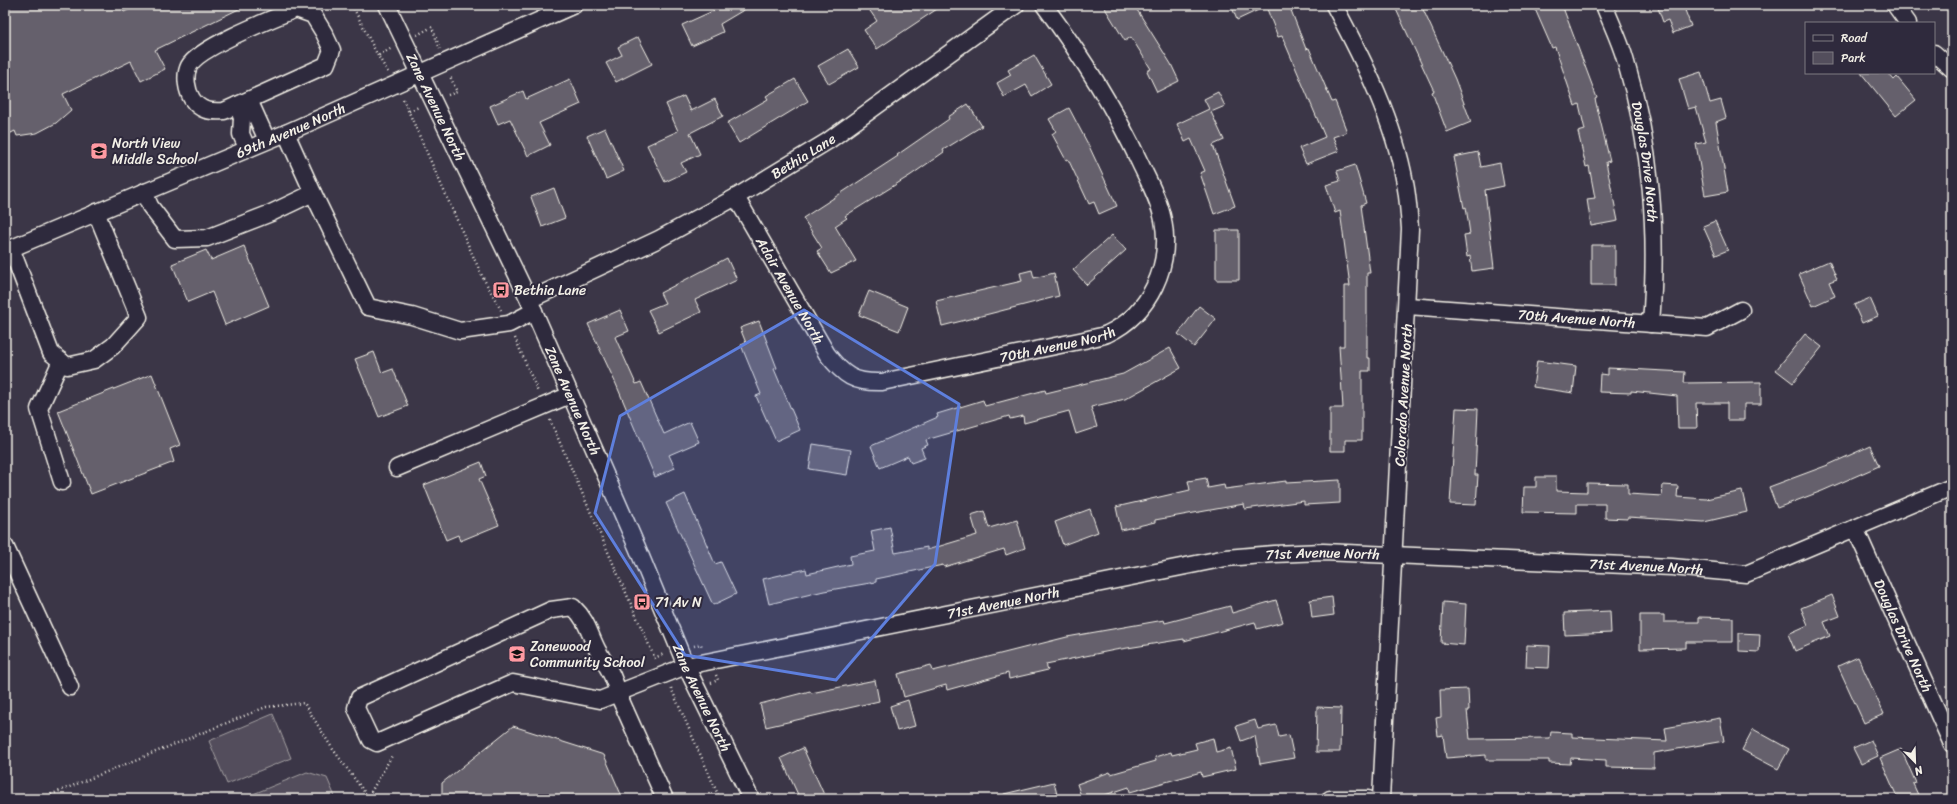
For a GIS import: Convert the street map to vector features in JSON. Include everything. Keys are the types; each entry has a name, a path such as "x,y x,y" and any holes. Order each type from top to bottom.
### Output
{"street":[{"name":"Zane Avenue North","path":"387,5 532,306 637,547 686,666 751,799"},
{"name":"69th Avenue North","path":"8,249 286,133 574,5"},
{"name":"Bethia Lane","path":"286,133 368,307 412,316 460,331 509,324 532,306 736,197 828,141 1016,5"},
{"name":"70th Avenue North","path":"852,379 868,382 882,382 1107,334 1127,322 1144,304 1156,284 1164,263 1165,241 1163,220 1157,198 1126,132 1093,76 1044,5"},
{"name":"Colorado Avenue North","path":"1334,5 1351,36 1378,96 1395,139 1404,176 1410,229 1408,306 1382,799"},
{"name":"Douglas Drive North","path":"1604,5 1625,57 1640,116 1650,174 1654,234 1651,324"},
{"path":"1895,5 1907,22"},
{"path":"296,9 313,15 332,50 326,64 243,103 224,111 212,112 200,108 191,98 186,81 188,67 198,55 239,34 296,9"},
{"path":"1935,53 1952,68"},
{"path":"243,103 267,140"},
{"path":"243,103 241,134 247,148"},
{"path":"144,192 150,206 176,239 207,238 270,213 313,193"},
{"name":"Adair Avenue North","path":"736,197 827,354 837,368 852,379"},
{"path":"8,249 51,353 67,366 94,360 113,346 139,317 96,212"},
{"name":"70th Avenue North","path":"1408,306 1707,328 1741,310"},
{"path":"61,361 38,409 62,482"},
{"path":"397,468 570,394"},
{"name":"71st Avenue North","path":"618,694 614,678 597,650 582,616 573,607 551,610 359,698 356,708 371,740 377,743 513,683 600,700 618,694 686,666 1169,568 1226,558 1323,552 1672,567 1746,574 1952,487"},
{"name":"Douglas Drive North","path":"1855,528 1952,744"},
{"path":"5,546 70,687"},
{"path":"618,694 665,799"},
{"path":"1330,799 1368,799"}],"path":[{"path":"352,5 378,56"},
{"path":"409,111 482,276 509,324 654,658 665,675 720,799"},
{"path":"40,799 266,707 304,703 332,748 368,798 396,748 395,735"}],"highlighted area":[{"path":"804,310 959,404 935,564 836,680 685,655 595,513 620,416"}],"green space":[{"path":"273,714 291,758 227,784 209,741"},
{"path":"307,772 327,778 336,799 241,799"}],"building":[{"path":"5,5 120,5 124,12 138,5 247,5 155,50 165,69 141,81 131,61 63,94 71,110 56,123 37,133 17,136 15,131 5,136"},
{"path":"726,5 752,5 720,24 723,32 692,46 682,25"},
{"path":"866,5 943,5 877,49 864,30 877,21"},
{"path":"1103,5 1134,5 1171,64 1179,81 1157,92 1147,71 1151,69 1131,37 1125,41"},
{"path":"1231,5 1269,5 1237,20"},
{"path":"1279,5 1289,5 1306,49 1309,48 1332,102 1335,101 1347,132 1333,137 1339,151 1306,164 1299,148 1325,137 1282,36 1278,37 1267,9"},
{"path":"1394,5 1421,5 1455,79 1471,122 1447,132 1432,92 1434,91"},
{"path":"1546,5 1562,5 1597,98 1595,99 1610,161 1606,162 1618,221 1591,226 1587,199 1595,198 1589,166 1586,167 1578,132 1585,130 1579,104 1575,106 1555,47 1552,48 1535,9"},
{"path":"1657,5 1683,5 1691,26 1673,33 1668,20 1663,22"},
{"path":"638,37 652,64 616,82 606,63 622,55 618,47"},
{"path":"848,49 859,67 829,84 818,66"},
{"path":"1034,55 1051,84 1032,96 1026,85 1004,97 997,83 1011,75 1008,70"},
{"path":"1701,72 1710,103 1721,100 1726,118 1716,122 1728,192 1705,196 1696,144 1706,142 1696,107 1688,109 1679,79"},
{"path":"1862,74 1889,74 1894,80 1897,77 1916,100 1896,116"},
{"path":"570,79 581,104 539,123 550,145 528,156 510,119 498,124 490,106 523,91 526,99"},
{"path":"795,79 808,101 739,143 727,123 768,99 766,96"},
{"path":"1218,92 1225,106 1211,112 1224,140 1213,145 1235,206 1214,214 1200,173 1205,171 1191,139 1185,142 1177,124 1209,109 1204,99"},
{"path":"684,96 691,111 715,99 723,116 690,133 700,154 681,163 686,172 665,182 647,145 678,131 666,104"},
{"path":"968,104 982,126 943,150 944,152 911,175 845,216 847,218 835,226 856,261 831,273 817,251 822,248 803,218 898,156 897,155 949,119 948,117"},
{"path":"1069,108 1089,146 1117,206 1099,214 1094,202 1089,204 1068,159 1066,160 1052,134 1056,131 1049,119"},
{"path":"605,128 624,171 606,179 587,136"},
{"path":"1478,152 1481,167 1500,163 1504,186 1485,190 1494,268 1472,271 1470,256 1467,257 1464,235 1470,234 1466,207 1464,208 1454,157"},
{"path":"1355,165 1366,203 1361,205 1370,273 1367,273 1367,358 1370,358 1370,371 1362,371 1362,440 1345,440 1345,451 1330,451 1330,408 1343,408 1339,346 1344,346 1344,286 1350,286 1340,211 1335,213 1326,185 1340,181 1337,171"},
{"path":"554,188 565,218 542,227 531,197"},
{"path":"1715,221 1728,250 1716,255 1703,226"},
{"path":"1216,230 1239,230 1239,280 1216,280"},
{"path":"1112,235 1126,250 1087,285 1073,270"},
{"path":"1591,245 1615,245 1615,285 1591,285"},
{"path":"244,246 269,306 225,325 212,292 188,302 172,264 206,250 211,260"},
{"path":"727,258 737,280 695,300 701,312 659,332 648,310 665,303 660,293"},
{"path":"1829,261 1837,279 1829,282 1835,296 1813,306 1799,274"},
{"path":"1032,270 1034,278 1054,273 1059,296 942,326 936,301 1022,281 1020,273"},
{"path":"869,291 908,307 899,331 859,315"},
{"path":"1870,298 1878,316 1862,323 1854,305"},
{"path":"1199,306 1216,319 1194,347 1178,334"},
{"path":"620,310 629,331 615,337 636,384 641,382 664,434 690,422 699,442 669,455 675,468 655,477 616,384 588,324"},
{"path":"759,321 777,368 774,369 800,430 776,441 756,396 761,394 741,345 746,343 740,328"},
{"path":"1805,334 1822,347 1793,383 1776,370"},
{"path":"1170,348 1181,368 1125,399 1091,407 1097,427 1076,434 1069,411 1024,423 1023,416 1010,419 1009,416 926,440 928,445 921,448 925,458 911,463 908,456 880,468 871,446 938,417 937,414 983,400 985,406 1045,390 1046,393 1123,374"},
{"path":"374,352 382,373 393,369 408,406 379,417 355,359"},
{"path":"1537,361 1576,366 1573,393 1533,387"},
{"path":"1608,368 1685,372 1684,383 1761,382 1761,404 1744,404 1744,420 1727,420 1727,403 1696,403 1697,428 1678,428 1677,396 1631,391 1631,393 1599,392 1600,374 1608,375"},
{"path":"152,374 180,445 170,449 174,462 91,494 58,411"},
{"path":"1456,408 1478,409 1475,475 1478,475 1476,505 1450,504"},
{"path":"813,444 851,450 847,475 809,469"},
{"path":"1870,446 1879,466 1822,491 1777,508 1769,487 1828,465"},
{"path":"481,462 486,476 479,479 499,525 460,541 458,535 446,540 424,485"},
{"path":"1536,477 1556,477 1556,491 1587,492 1587,483 1628,484 1628,494 1662,496 1663,485 1678,486 1677,497 1706,499 1742,491 1747,512 1704,522 1628,517 1628,519 1605,518 1605,504 1577,504 1577,513 1523,512 1524,487 1536,487"},
{"path":"1206,478 1208,488 1224,485 1225,489 1286,481 1286,483 1340,480 1340,503 1304,505 1304,501 1245,509 1244,504 1155,520 1155,522 1121,530 1116,507 1190,490 1188,481"},
{"path":"685,494 715,564 721,562 736,594 713,605 666,503"},
{"path":"1090,509 1098,532 1063,545 1055,522"},
{"path":"984,511 989,528 1017,520 1025,548 1006,555 1004,549 944,567 943,565 876,579 876,582 824,591 769,604 763,579 806,569 807,574 851,564 850,556 875,551 871,531 890,527 895,553 927,547 927,550 977,535 971,515"},
{"path":"1832,595 1840,616 1824,622 1830,636 1795,651 1788,634 1808,625 1801,608"},
{"path":"1332,597 1334,615 1312,618 1310,600"},
{"path":"1276,600 1283,622 1257,629 1255,622 1184,641 1184,639 1115,650 1046,664 1048,670 1009,679 1008,673 947,690 946,685 904,697 898,674 931,665 933,671 1067,637 1164,620 1165,623 1230,606 1232,613"},
{"path":"1443,602 1466,604 1464,645 1441,643"},
{"path":"1610,611 1611,633 1565,635 1564,613"},
{"path":"1640,615 1664,615 1664,622 1699,622 1699,617 1733,618 1733,642 1686,642 1686,648 1640,649"},
{"path":"1739,633 1760,634 1759,652 1739,651"},
{"path":"1527,645 1550,646 1549,668 1526,667"},
{"path":"1858,657 1884,714 1864,723 1838,666"},
{"path":"875,680 879,701 766,727 760,704 810,691 811,693"},
{"path":"1468,689 1469,710 1467,710 1470,739 1550,738 1551,732 1572,733 1572,737 1667,741 1665,728 1720,718 1724,741 1654,753 1654,768 1606,767 1606,760 1571,758 1570,764 1549,763 1549,760 1486,760 1486,755 1446,758 1443,735 1438,736 1436,718 1441,717 1440,690"},
{"path":"908,700 915,726 897,731 890,706"},
{"path":"1317,707 1341,708 1340,752 1316,752"},
{"path":"1255,720 1258,729 1276,725 1279,737 1289,735 1294,758 1260,764 1255,736 1241,741 1236,726"},
{"path":"513,726 604,755 623,799 442,799 442,783"},
{"path":"1753,729 1789,749 1778,769 1742,750"},
{"path":"1213,738 1216,752 1231,748 1236,769 1202,777 1201,772 1130,792 1129,787 1093,799 1082,799 1077,784 1110,772 1111,774 1156,761 1155,757 1171,752 1172,755 1197,749 1195,743"},
{"path":"1871,740 1878,756 1861,764 1853,748"},
{"path":"803,748 826,799 800,799 781,758"},
{"path":"1901,749 1916,783 1913,784 1920,799 1898,799 1880,758"},
{"path":"1054,782 1058,799 1005,799 1004,794"}],"place":[{"name":"North View Middle School","path":"99,151"},
{"name":"Bethia Lane","path":"501,290"},
{"name":"71 Av N","path":"642,602"},
{"name":"Zanewood Community School","path":"517,654"}]}
